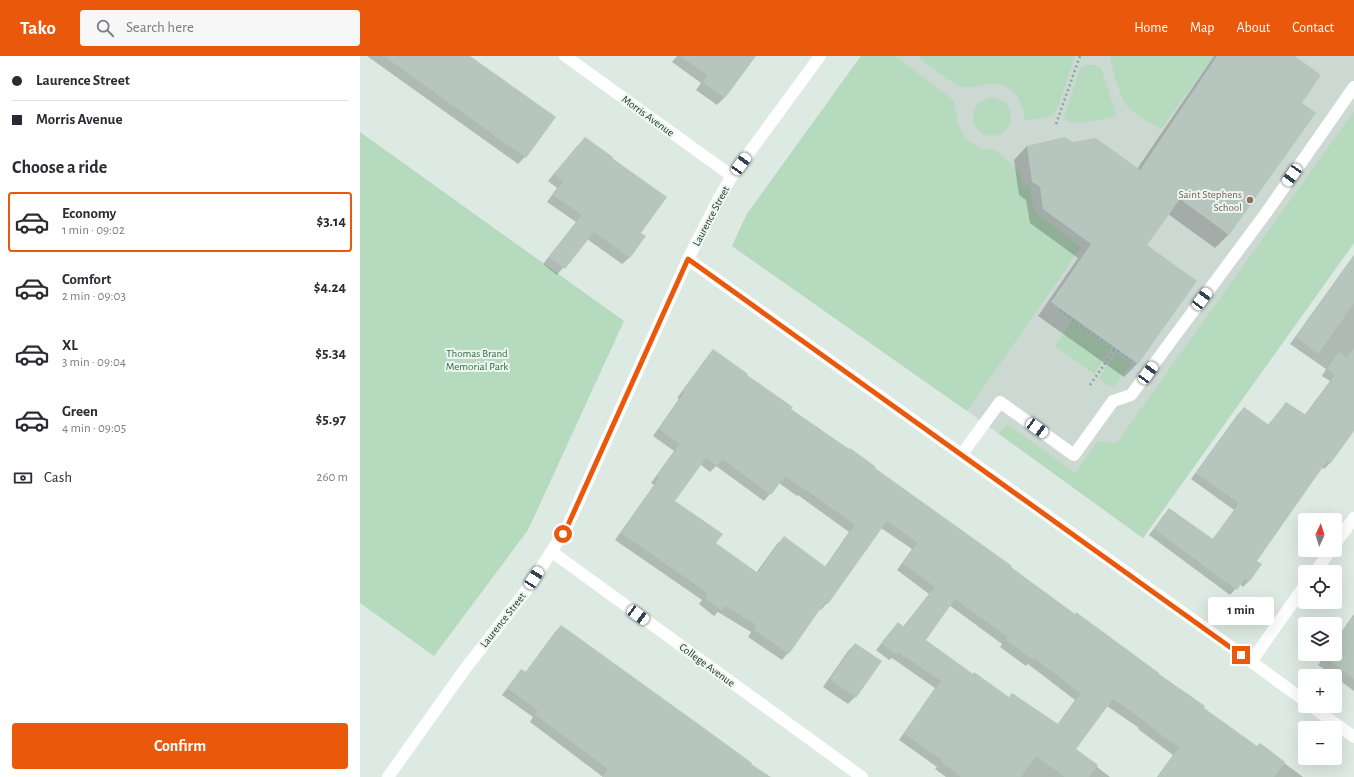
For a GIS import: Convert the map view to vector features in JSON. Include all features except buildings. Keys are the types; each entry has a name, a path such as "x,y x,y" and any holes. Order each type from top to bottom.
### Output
{"street":[{"name":"Morris Avenue","path":"565,56 732,176"},
{"name":"Laurence Street","path":"388,777 465,668 529,587 552,552 568,525 688,259 720,196 732,176 820,56"},
{"path":"962,454 1000,402 1074,455 1113,401 1131,395 1148,373 1266,213 1354,87"},
{"path":"688,259 1298,696"},
{"path":"1342,534 1354,518"},
{"name":"College Avenue","path":"552,552 862,777"},
{"path":"1251,662 1298,595"},
{"path":"1321,713 1354,737"}],"path":[{"path":"1056,124 1080,56"},
{"path":"1060,311 1148,373"},
{"path":"1090,385 1115,349"}],"shaded area":[{"path":"861,56 1354,56 1354,243 1143,538 967,411 732,246 747,214"}],"green space":[{"path":"861,56 895,56 954,101 958,124 965,139 981,148 995,150 1019,171 1023,185 1030,185 1033,209 1036,213 1081,247 967,411 732,246 747,214"},
{"path":"917,56 1075,56 1057,110 1051,116 1025,120 1021,103 1007,87 991,84 971,87 961,86 945,77"},
{"path":"1110,56 1214,56 1161,129 1138,116 1130,110 1124,102 1114,75"},
{"path":"1087,65 1094,65 1101,68 1116,114 1115,116 1096,121 1082,123 1069,121 1064,118 1080,68"},
{"path":"988,98 996,98 1006,103 1010,110 1010,124 1006,131 996,136 988,136 978,131 976,128 973,121 973,113 978,103 981,101"},
{"path":"1354,111 1354,243 1143,538 999,434 1007,424 1075,473 1098,441 1112,443 1118,441"},
{"name":"Thomas Brand Memorial Park","path":"360,132 624,321 528,530 434,656 360,603"},
{"path":"1072,321 1111,349 1094,374 1055,346"},
{"path":"1116,353 1131,364 1116,384 1112,386 1099,378"}],"place":[{"name":"Saint Stephens School","path":"1250,200"}],"route":[{"path":"563,534 688,259 1241,655"}]}
